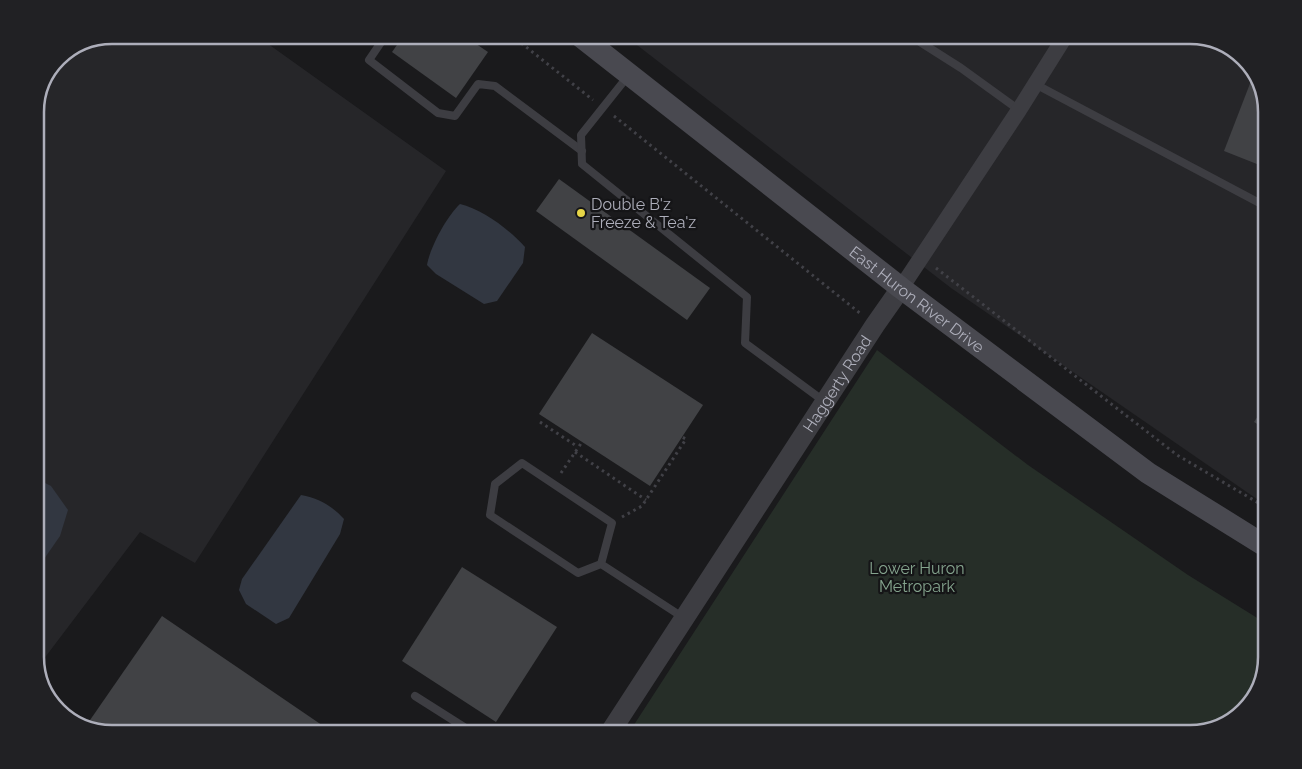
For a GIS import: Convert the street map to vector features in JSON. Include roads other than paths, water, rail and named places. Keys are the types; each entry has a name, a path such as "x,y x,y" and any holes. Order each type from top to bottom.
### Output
{"main road":[{"name":"East Huron River Drive","path":"590,44 901,288 1148,473 1258,541"}],"street":[{"name":"Haggerty Road","path":"615,725 875,325 1019,110 1060,44"}],"lane":[{"path":"380,44 369,60 438,113 455,116 478,84 495,86 582,151"},
{"path":"923,44 961,68 1019,110"},
{"path":"629,74 581,135 582,164 747,297 746,342 825,402"},
{"path":"1035,84 1258,202"},
{"path":"522,463 612,523 602,564 578,573 490,515 496,484 522,463"},
{"path":"602,564 684,618"},
{"path":"415,696 461,725"}],"place":[{"name":"Double B'z Freeze & Tea'z","path":"581,213"}],"park label":[{"name":"Lower Huron Metropark","path":"917,577"}]}
